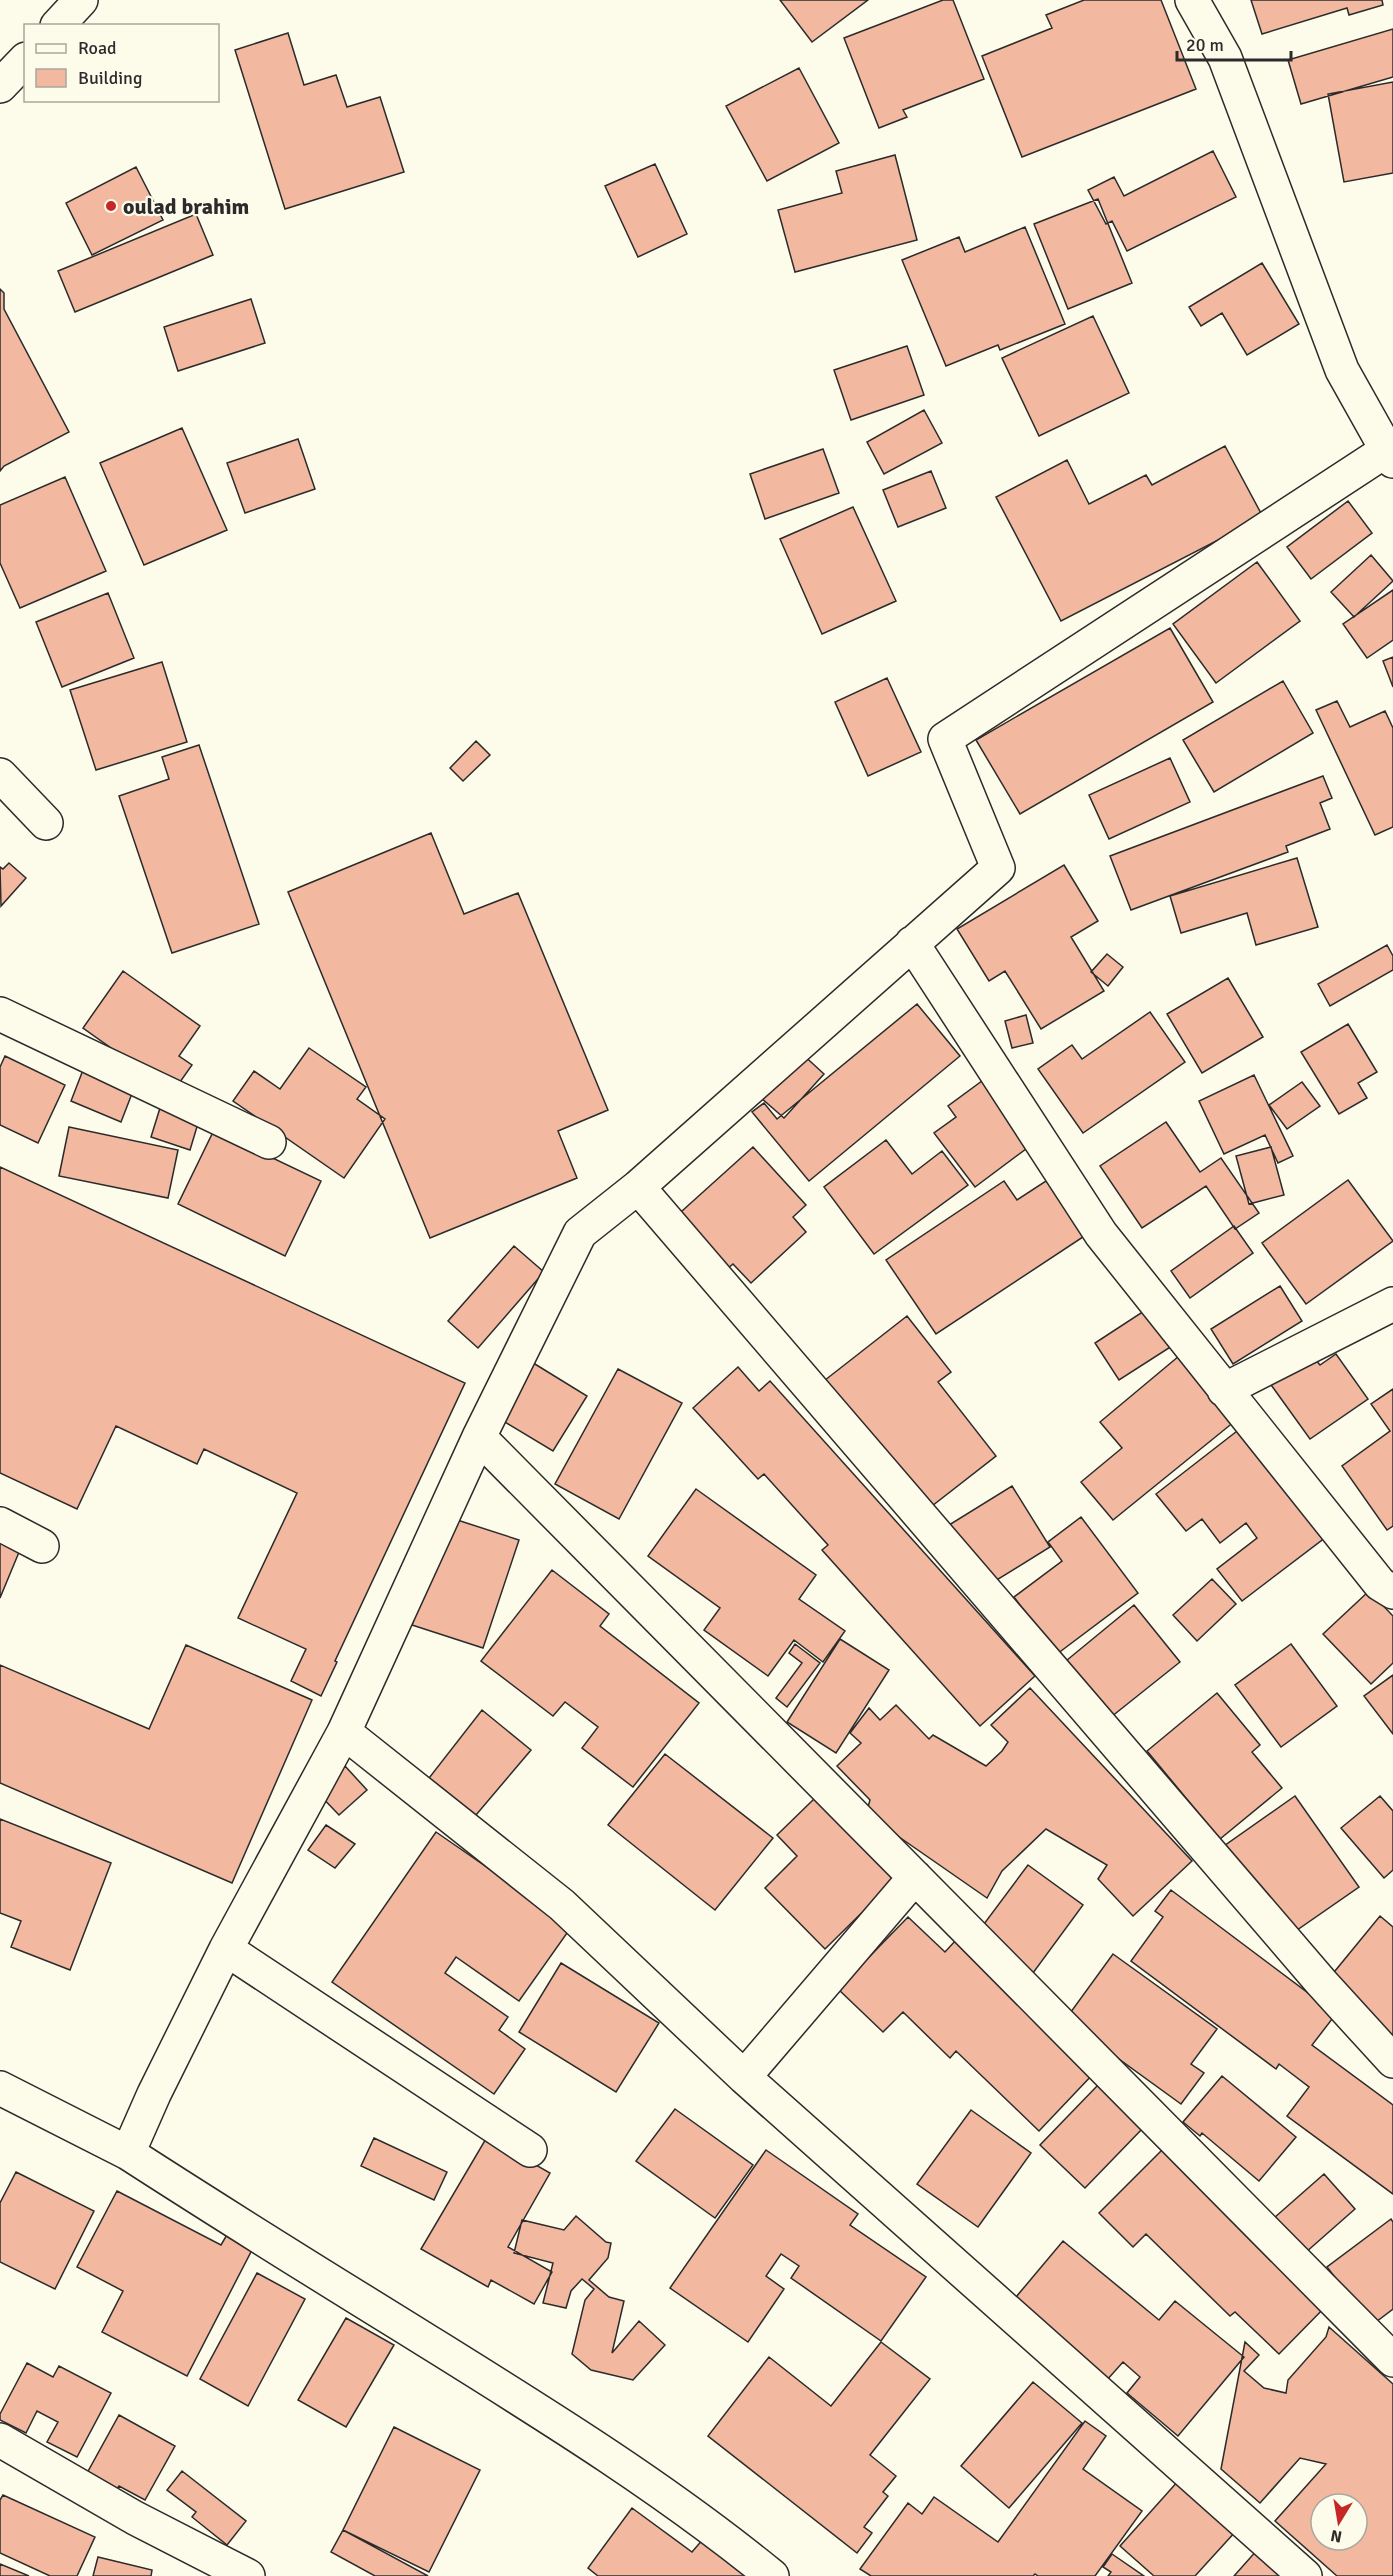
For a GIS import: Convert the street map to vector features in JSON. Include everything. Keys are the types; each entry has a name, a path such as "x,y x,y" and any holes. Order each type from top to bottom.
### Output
{"street":[{"path":"59,24 81,0"},
{"path":"128,2153 154,2094 226,1949 344,1732 479,1437 579,1233 638,1187 998,868 945,739 1390,456 1342,370 1225,58 1192,0"},
{"path":"0,86 24,61"},
{"path":"0,775 46,824"},
{"path":"912,943 1101,1234 1380,1584 1393,1591"},
{"path":"0,1014 269,1142"},
{"path":"638,1187 1321,1982 1393,2061"},
{"path":"1224,1390 1393,1304"},
{"path":"479,1437 1393,2360"},
{"path":"0,1524 42,1546"},
{"path":"344,1732 562,1905 744,2078 1305,2576"},
{"path":"744,2078 915,1877"},
{"path":"226,1949 530,2151"},
{"path":"0,2088 128,2153 266,2242 573,2431 719,2533 772,2576"},
{"path":"0,2440 135,2518 248,2576"}],"building":[{"path":"780,0 868,0 812,42"},
{"path":"943,0 953,0 984,79 903,110 907,117 879,128 844,38"},
{"path":"1084,0 1161,0 1196,89 1022,157 982,56 1052,28 1046,15"},
{"path":"1251,0 1382,0 1383,5 1349,15 1347,8 1262,34"},
{"path":"1393,29 1393,77 1301,104 1288,60"},
{"path":"288,33 304,85 336,75 347,107 380,97 404,172 285,209 235,50"},
{"path":"799,68 839,143 767,181 726,106"},
{"path":"1393,82 1393,173 1344,182 1328,94"},
{"path":"1213,151 1236,197 1127,251 1112,221 1106,224 1088,190 1114,177 1124,196"},
{"path":"895,155 917,240 795,272 778,210 842,193 836,171"},
{"path":"655,164 687,234 638,257 605,186"},
{"path":"136,167 163,220 92,255 66,203"},
{"path":"1098,199 1132,283 1068,309 1034,224"},
{"path":"196,214 213,255 75,312 58,271"},
{"path":"1025,227 1065,324 1000,350 998,345 946,366 902,260 959,237 965,252"},
{"path":"1262,263 1299,324 1247,355 1222,313 1201,326 1189,307"},
{"path":"0,289 4,293 4,309 69,432 4,466 0,471"},
{"path":"251,299 265,343 178,371 164,327"},
{"path":"1093,316 1129,393 1039,436 1002,358"},
{"path":"907,346 924,395 851,420 834,370"},
{"path":"924,410 942,443 884,474 867,442"},
{"path":"182,428 227,530 144,565 100,463"},
{"path":"298,439 315,489 245,513 227,463"},
{"path":"1225,446 1263,517 1061,621 996,497 1067,460 1089,504 1146,475 1152,485"},
{"path":"823,449 839,493 765,519 750,474"},
{"path":"931,471 946,508 898,527 883,490"},
{"path":"65,477 106,571 20,608 0,563 0,505"},
{"path":"1348,501 1372,533 1311,579 1287,547"},
{"path":"853,507 896,601 822,634 780,539"},
{"path":"1371,555 1393,581 1354,617 1331,592"},
{"path":"1257,562 1300,621 1216,683 1173,624"},
{"path":"1393,590 1393,640 1367,658 1343,624"},
{"path":"108,593 134,658 62,687 36,622"},
{"path":"1170,628 1213,702 1020,814 976,740"},
{"path":"1393,657 1393,687 1383,661"},
{"path":"162,662 187,742 96,770 70,690"},
{"path":"887,678 921,752 868,776 835,702"},
{"path":"1283,681 1313,733 1214,792 1183,740"},
{"path":"1337,701 1350,727 1385,711 1393,728 1393,827 1375,835 1316,710"},
{"path":"476,741 490,755 463,781 450,768"},
{"path":"199,745 259,924 172,953 119,796 169,779 162,757"},
{"path":"1170,758 1190,802 1109,839 1089,795"},
{"path":"1323,776 1332,798 1320,803 1330,829 1286,846 1288,852 1131,910 1110,856"},
{"path":"431,833 464,914 518,893 608,1110 558,1131 577,1178 430,1238 288,892"},
{"path":"1297,858 1318,927 1256,945 1247,913 1181,933 1170,896"},
{"path":"9,863 26,878 1,906 0,867 3,869"},
{"path":"1064,865 1098,921 1071,937 1104,991 1041,1029 1005,971 989,981 957,929"},
{"path":"1387,945 1393,956 1393,970 1330,1006 1318,984"},
{"path":"1107,954 1123,967 1108,986 1091,972"},
{"path":"123,971 200,1026 179,1056 192,1065 173,1092 83,1028"},
{"path":"1228,978 1263,1037 1202,1073 1167,1014"},
{"path":"917,1004 960,1056 809,1181 752,1112 764,1103 777,1119"},
{"path":"1150,1012 1185,1062 1083,1133 1038,1069 1072,1045 1082,1059"},
{"path":"1026,1015 1033,1043 1012,1048 1005,1021"},
{"path":"1348,1024 1377,1072 1358,1083 1367,1098 1339,1114 1301,1052"},
{"path":"309,1048 366,1087 357,1099 385,1119 344,1178 233,1101 254,1071 280,1089"},
{"path":"799,1051 824,1074 784,1118 759,1096"},
{"path":"5,1056 65,1085 38,1143 0,1125 0,1067"},
{"path":"83,1070 133,1091 121,1122 71,1101"},
{"path":"1254,1075 1293,1156 1278,1163 1265,1135 1224,1154 1199,1101"},
{"path":"986,1078 1034,1143 975,1187 934,1133 956,1117 948,1106"},
{"path":"1302,1082 1320,1106 1287,1129 1269,1105"},
{"path":"160,1108 199,1120 190,1150 151,1137"},
{"path":"1166,1122 1200,1172 1221,1158 1259,1213 1235,1229 1206,1186 1142,1228 1100,1166"},
{"path":"69,1127 178,1150 168,1198 59,1176"},
{"path":"214,1130 321,1181 285,1256 178,1204"},
{"path":"886,1140 912,1174 942,1151 968,1185 874,1254 824,1187"},
{"path":"753,1147 806,1205 793,1217 806,1232 751,1283 733,1264 721,1274 672,1220"},
{"path":"1271,1147 1284,1195 1249,1204 1236,1156"},
{"path":"0,1167 465,1383 335,1661 337,1662 321,1696 291,1681 306,1649 238,1618 297,1493 204,1449 197,1464 116,1426 77,1509 0,1473"},
{"path":"1049,1179 1086,1235 936,1334 886,1260 1004,1181 1017,1200"},
{"path":"1348,1180 1393,1241 1306,1304 1262,1243"},
{"path":"1234,1226 1253,1253 1190,1298 1171,1271"},
{"path":"514,1246 544,1272 478,1348 448,1321"},
{"path":"1280,1286 1302,1321 1233,1364 1211,1329"},
{"path":"1147,1309 1172,1346 1119,1380 1095,1343"},
{"path":"907,1316 951,1372 938,1382 996,1456 923,1513 820,1384"},
{"path":"1185,1351 1240,1417 1113,1520 1081,1482 1122,1448 1100,1422"},
{"path":"1310,1353 1320,1365 1336,1354 1368,1399 1310,1439 1269,1382"},
{"path":"530,1361 587,1396 553,1451 495,1416"},
{"path":"738,1367 759,1391 770,1381 1035,1676 980,1726 822,1550 828,1545 764,1474 758,1479 693,1408"},
{"path":"618,1369 682,1403 619,1519 555,1484"},
{"path":"1393,1389 1393,1526 1387,1530 1342,1466 1390,1431 1371,1404"},
{"path":"1241,1428 1326,1537 1242,1601 1217,1569 1257,1538 1246,1523 1220,1543 1202,1519 1186,1531 1156,1494"},
{"path":"1012,1486 1050,1547 987,1586 949,1525"},
{"path":"696,1489 816,1575 799,1599 845,1631 823,1662 794,1640 768,1676 704,1630 720,1608 648,1556"},
{"path":"448,1517 519,1540 483,1648 412,1625"},
{"path":"1081,1517 1138,1593 1057,1654 1014,1597 1062,1561 1048,1542"},
{"path":"0,1536 22,1545 0,1598"},
{"path":"552,1570 609,1614 600,1626 699,1703 633,1787 582,1748 598,1727 565,1702 553,1716 481,1661"},
{"path":"1212,1579 1236,1604 1197,1641 1173,1615"},
{"path":"1369,1591 1393,1616 1393,1663 1371,1684 1323,1634"},
{"path":"1134,1605 1180,1662 1106,1721 1061,1665"},
{"path":"840,1639 889,1670 836,1753 787,1722"},
{"path":"795,1644 820,1663 787,1707 776,1698 802,1663 789,1653"},
{"path":"1291,1644 1337,1706 1281,1747 1235,1685"},
{"path":"186,1645 312,1700 232,1883 0,1783 0,1665 149,1729"},
{"path":"1393,1675 1393,1734 1364,1696"},
{"path":"1030,1688 1192,1861 1133,1916 1098,1879 1107,1865 1046,1829 1002,1871 987,1898 866,1814 870,1800 837,1766 861,1743 850,1733 869,1708 880,1720 896,1705 929,1739 933,1735 986,1766 1008,1742 991,1725"},
{"path":"1217,1693 1260,1745 1252,1752 1282,1788 1220,1839 1147,1751"},
{"path":"482,1710 531,1750 476,1815 429,1778"},
{"path":"665,1754 773,1838 715,1910 608,1825"},
{"path":"345,1766 367,1790 339,1815 317,1792"},
{"path":"1295,1796 1359,1887 1287,1937 1224,1846"},
{"path":"1380,1796 1393,1811 1393,1870 1384,1878 1341,1828"},
{"path":"814,1799 895,1880 825,1949 765,1888 797,1856 777,1835"},
{"path":"0,1819 111,1863 70,1970 11,1947 21,1921 0,1913"},
{"path":"326,1825 355,1844 335,1868 308,1850"},
{"path":"436,1832 572,1926 519,2001 456,1957 445,1973 508,2017 499,2030 525,2049 494,2094 332,1982"},
{"path":"1028,1865 1083,1905 1033,1973 978,1932"},
{"path":"1171,1890 1336,2014 1312,2045 1393,2105 1393,2194 1287,2116 1309,2087 1279,2064 1276,2069 1131,1961 1163,1917 1155,1911"},
{"path":"1380,1916 1393,1927 1393,2037 1326,1982"},
{"path":"908,1917 945,1952 956,1940 1094,2073 1039,2131 956,2051 950,2058 903,2012 883,2032 838,1989"},
{"path":"1113,1954 1217,2029 1191,2064 1204,2073 1181,2104 1065,2020"},
{"path":"561,1963 659,2023 616,2092 519,2032"},
{"path":"1222,2076 1296,2137 1259,2181 1202,2133 1200,2136 1183,2122"},
{"path":"1098,2085 1143,2128 1085,2188 1040,2145"},
{"path":"675,2109 753,2165 715,2218 636,2161"},
{"path":"971,2110 1031,2153 978,2227 917,2184"},
{"path":"487,2137 550,2173 508,2247 552,2272 534,2304 491,2280 488,2287 421,2249"},
{"path":"374,2138 447,2172 434,2200 361,2166"},
{"path":"1168,2144 1329,2303 1279,2354 1235,2312 1230,2316 1146,2234 1133,2247 1099,2213"},
{"path":"766,2150 858,2214 850,2225 926,2277 881,2341 791,2278 799,2266 781,2254 766,2276 784,2289 748,2342 670,2288"},
{"path":"16,2172 94,2211 55,2289 0,2262 0,2203"},
{"path":"1324,2174 1355,2209 1305,2253 1274,2218"},
{"path":"117,2191 221,2245 228,2233 254,2246 187,2376 102,2332 123,2291 77,2267"},
{"path":"576,2216 606,2242 611,2243 608,2258 589,2280 609,2297 624,2301 612,2353 639,2321 665,2345 633,2380 591,2370 572,2354 585,2300 594,2289 582,2279 571,2291 566,2308 543,2303 553,2263 514,2253 522,2220 564,2230"},
{"path":"1391,2219 1393,2222 1393,2309 1372,2325 1327,2267"},
{"path":"1063,2241 1159,2320 1175,2301 1244,2357 1178,2436 1127,2393 1140,2377 1123,2362 1106,2381 1011,2303"},
{"path":"257,2273 305,2299 248,2406 200,2379"},
{"path":"346,2318 394,2345 346,2427 298,2400"},
{"path":"1329,2327 1393,2384 1393,2576 1337,2576 1310,2552 1369,2552 1369,2492 1309,2492 1309,2551 1275,2521 1326,2464 1300,2458 1260,2503 1221,2469 1245,2342 1259,2355 1244,2371 1264,2388 1286,2393 1288,2380 1326,2337"},
{"path":"881,2342 930,2379 870,2455 896,2476 883,2492 888,2496 864,2527 872,2533 857,2553 708,2436 769,2357 831,2406"},
{"path":"27,2363 53,2377 59,2366 111,2393 77,2457 47,2442 58,2422 37,2411 26,2433 0,2420 0,2414"},
{"path":"1033,2382 1082,2423 1009,2508 961,2466"},
{"path":"119,2415 175,2446 145,2500 119,2486 116,2491 86,2475"},
{"path":"1085,2421 1106,2436 1083,2469 1142,2511 1095,2576 1038,2576 1035,2574 1033,2576 871,2576 860,2569 908,2503 922,2514 934,2497 998,2542"},
{"path":"394,2427 480,2470 429,2572 343,2530"},
{"path":"182,2471 246,2521 227,2545 192,2517 196,2512 167,2490"},
{"path":"1179,2480 1236,2531 1195,2576 1154,2576 1120,2546"},
{"path":"3,2495 95,2537 77,2576 50,2576 0,2553 0,2500"},
{"path":"632,2508 692,2552 704,2538 747,2576 598,2576 588,2568"},
{"path":"343,2530 428,2576 375,2576 331,2552"},
{"path":"1258,2549 1287,2576 1234,2576"},
{"path":"1112,2554 1144,2576 1108,2576 1111,2572 1103,2567"},
{"path":"98,2557 152,2570 151,2576 93,2576"},
{"path":"0,2564 29,2576 0,2576"}],"place":[{"name":"oulad brahim","path":"111,206"}]}
